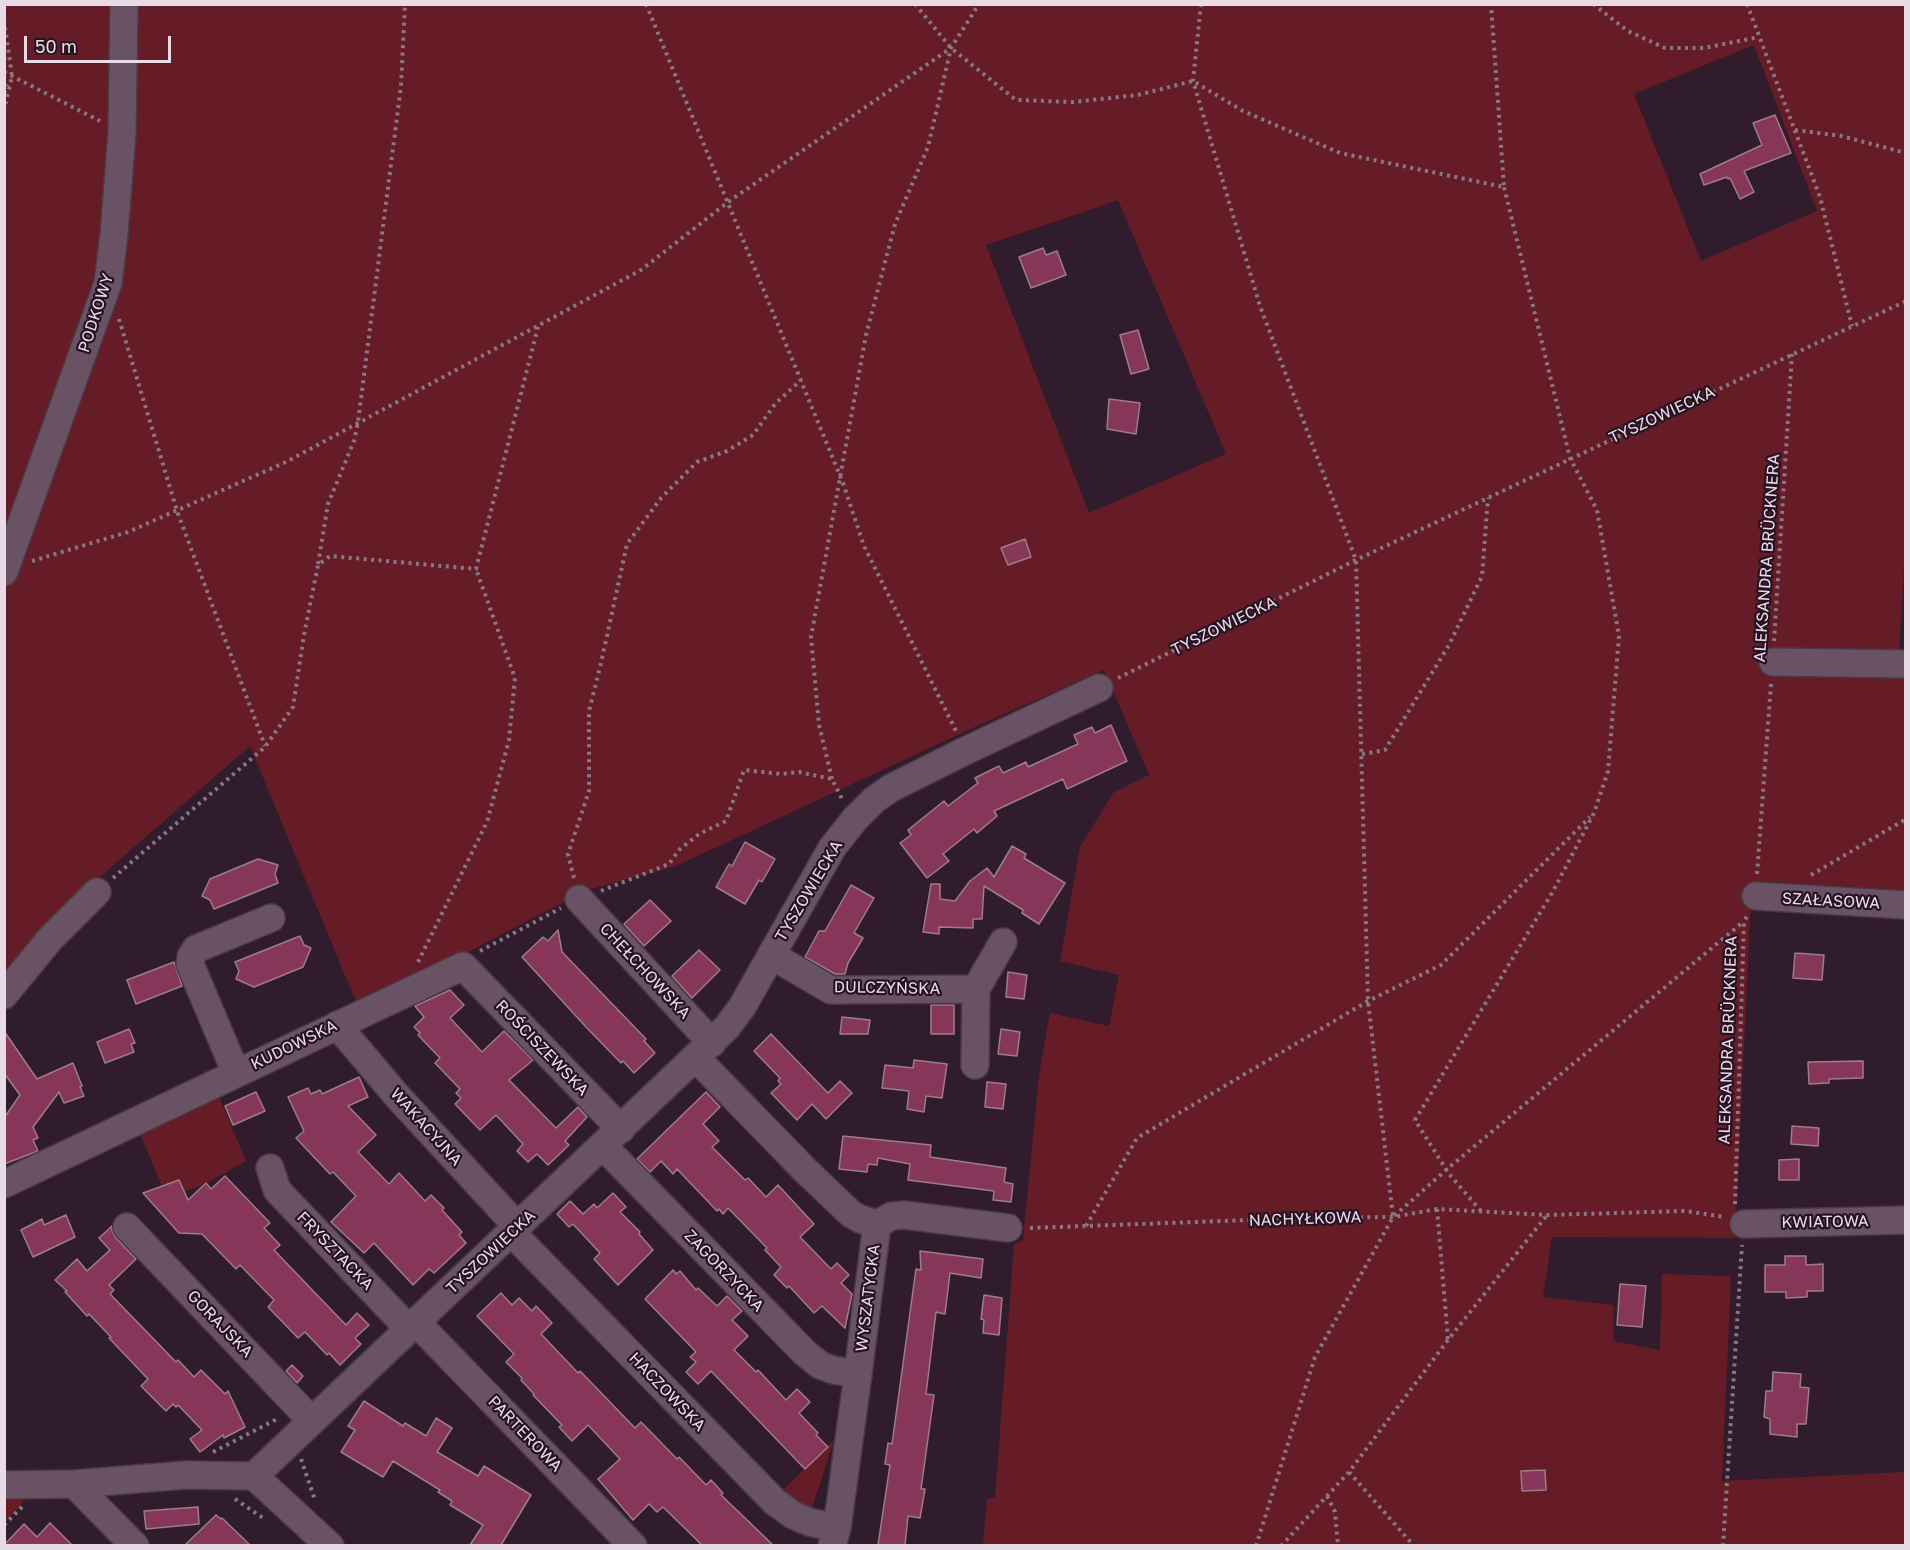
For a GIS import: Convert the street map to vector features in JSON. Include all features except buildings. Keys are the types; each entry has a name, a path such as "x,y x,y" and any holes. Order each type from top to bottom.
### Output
{"street":[{"name":"PODKOWY","path":"5,571 108,283 122,133 124,4"},
{"path":"1773,662 1905,664"},
{"name":"TYSZOWIECKA","path":"254,1476 704,1051 742,1007 832,848 874,800 891,788 965,751 1099,688"},
{"path":"4,996 50,939 97,891"},
{"name":"SZAŁASOWA","path":"1764,897 1905,905"},
{"name":"CHEŁCHOWSKA","path":"579,899 704,1051"},
{"path":"236,1073 190,964 191,957 196,949 271,918"},
{"path":"975,1065 976,989 1003,942"},
{"name":"DULCZYŃSKA","path":"771,955 831,990 976,989"},
{"name":"KUDOWSKA","path":"4,1184 463,966"},
{"name":"ROŚCISZEWSKA","path":"463,966 612,1138"},
{"name":"WAKACYJNA","path":"337,1025 515,1230"},
{"name":"WYSZATYCKA","path":"704,1051 804,1169 850,1213 877,1224 834,1537"},
{"name":"ZAGORZYCKA","path":"612,1138 805,1353 820,1365 833,1370 858,1374"},
{"name":"FRYSZTACKA","path":"270,1168 277,1190 413,1326"},
{"path":"877,1224 892,1216 904,1215 1008,1228"},
{"name":"KWIATOWA","path":"1739,1221 1905,1220"},
{"name":"GORAJSKA","path":"127,1227 303,1430"},
{"name":"HACZOWSKA","path":"515,1230 775,1502 793,1515 834,1537"},
{"name":"PARTEROWA","path":"413,1326 633,1545"},
{"path":"13,1485 74,1484 186,1475 254,1476 330,1545"},
{"path":"74,1484 135,1545"}],"path":[{"path":"97,891 265,747 293,707 328,504 354,441 358,422 401,86 405,4"},
{"path":"646,4 840,476 864,546 965,751"},
{"path":"915,4 951,48 1016,100 1073,102 1138,95 1193,81 1243,111 1340,153 1504,188"},
{"path":"855,819 840,797 832,778 819,725 811,637 869,324 895,224 928,147 951,48 979,4"},
{"path":"1201,4 1193,81 1260,306 1356,560 1368,1001 1393,1218"},
{"path":"1481,1211 1446,1170 1415,1120 1552,893 1594,813 1608,771 1619,636 1597,510 1569,458 1504,188 1491,4"},
{"path":"1593,4 1628,31 1665,48 1704,48 1759,37"},
{"path":"1747,4 1820,196 1852,326"},
{"path":"4,20 12,76 4,111"},
{"path":"5,571 128,532 286,462 641,270 728,202 951,48"},
{"path":"4,72 122,133"},
{"path":"4,93 12,76"},
{"path":"1795,130 1841,136 1905,153"},
{"name":"TYSZOWIECKA","path":"1099,688 1356,560 1905,301"},
{"path":"118,317 177,511 265,747"},
{"path":"401,995 487,822 509,740 515,678 476,569 539,326"},
{"name":"ALEKSANDRA BRÜCKNERA","path":"1723,1545 1739,1221 1744,922 1764,897 1773,662 1792,354"},
{"path":"579,899 568,854 589,791 589,711 602,663 627,544 661,498 697,462 727,450 753,435 775,404 801,380"},
{"path":"1362,754 1385,750 1449,645 1482,576 1488,497"},
{"path":"318,565 330,556 476,569"},
{"path":"463,966 479,951 579,899 669,864 679,850 699,834 726,821 744,771 781,774 799,772 832,778"},
{"path":"1086,1227 1137,1138 1368,1001 1441,965 1594,813"},
{"path":"1802,880 1905,819"},
{"path":"1256,1545 1315,1357 1393,1218 1446,1170 1744,922 1764,897"},
{"path":"1437,1209 1448,1340"},
{"name":"NACHYŁKOWA","path":"1008,1228 1305,1218 1393,1218 1437,1209 1547,1215 1685,1210 1739,1221"},
{"path":"1281,1545 1349,1472 1448,1340 1547,1215"},
{"path":"303,1430 316,1503"},
{"path":"1349,1472 1414,1545"},
{"path":"4,1525 20,1508 13,1485"},
{"path":"231,1496 266,1520"},
{"path":"1326,1496 1335,1512 1338,1545"}],"shaded area":[{"path":"5,5 1905,5 1906,532 1899,652 1906,653 1905,890 1757,881 1750,916 1735,1238 1552,1237 1543,1297 1613,1305 1614,1341 1660,1350 1662,1274 1731,1276 1722,1481 1905,1472 1905,1545 983,1545 987,1499 995,1498 1014,1244 1023,1240 1039,1075 1050,1013 1109,1026 1119,975 1060,961 1080,847 1113,793 1149,775 1104,670 977,726 676,866 587,890 359,1009 250,746 92,884 5,983","holes":["1754,45 1817,211 1701,261 1634,94","1118,200 1226,454 1089,513 986,245"]},
{"path":"217,1092 246,1161 205,1184 167,1198 138,1129"},
{"path":"834,1440 809,1517 777,1496"},
{"path":"5,1495 21,1495 23,1503 5,1522"}]}
